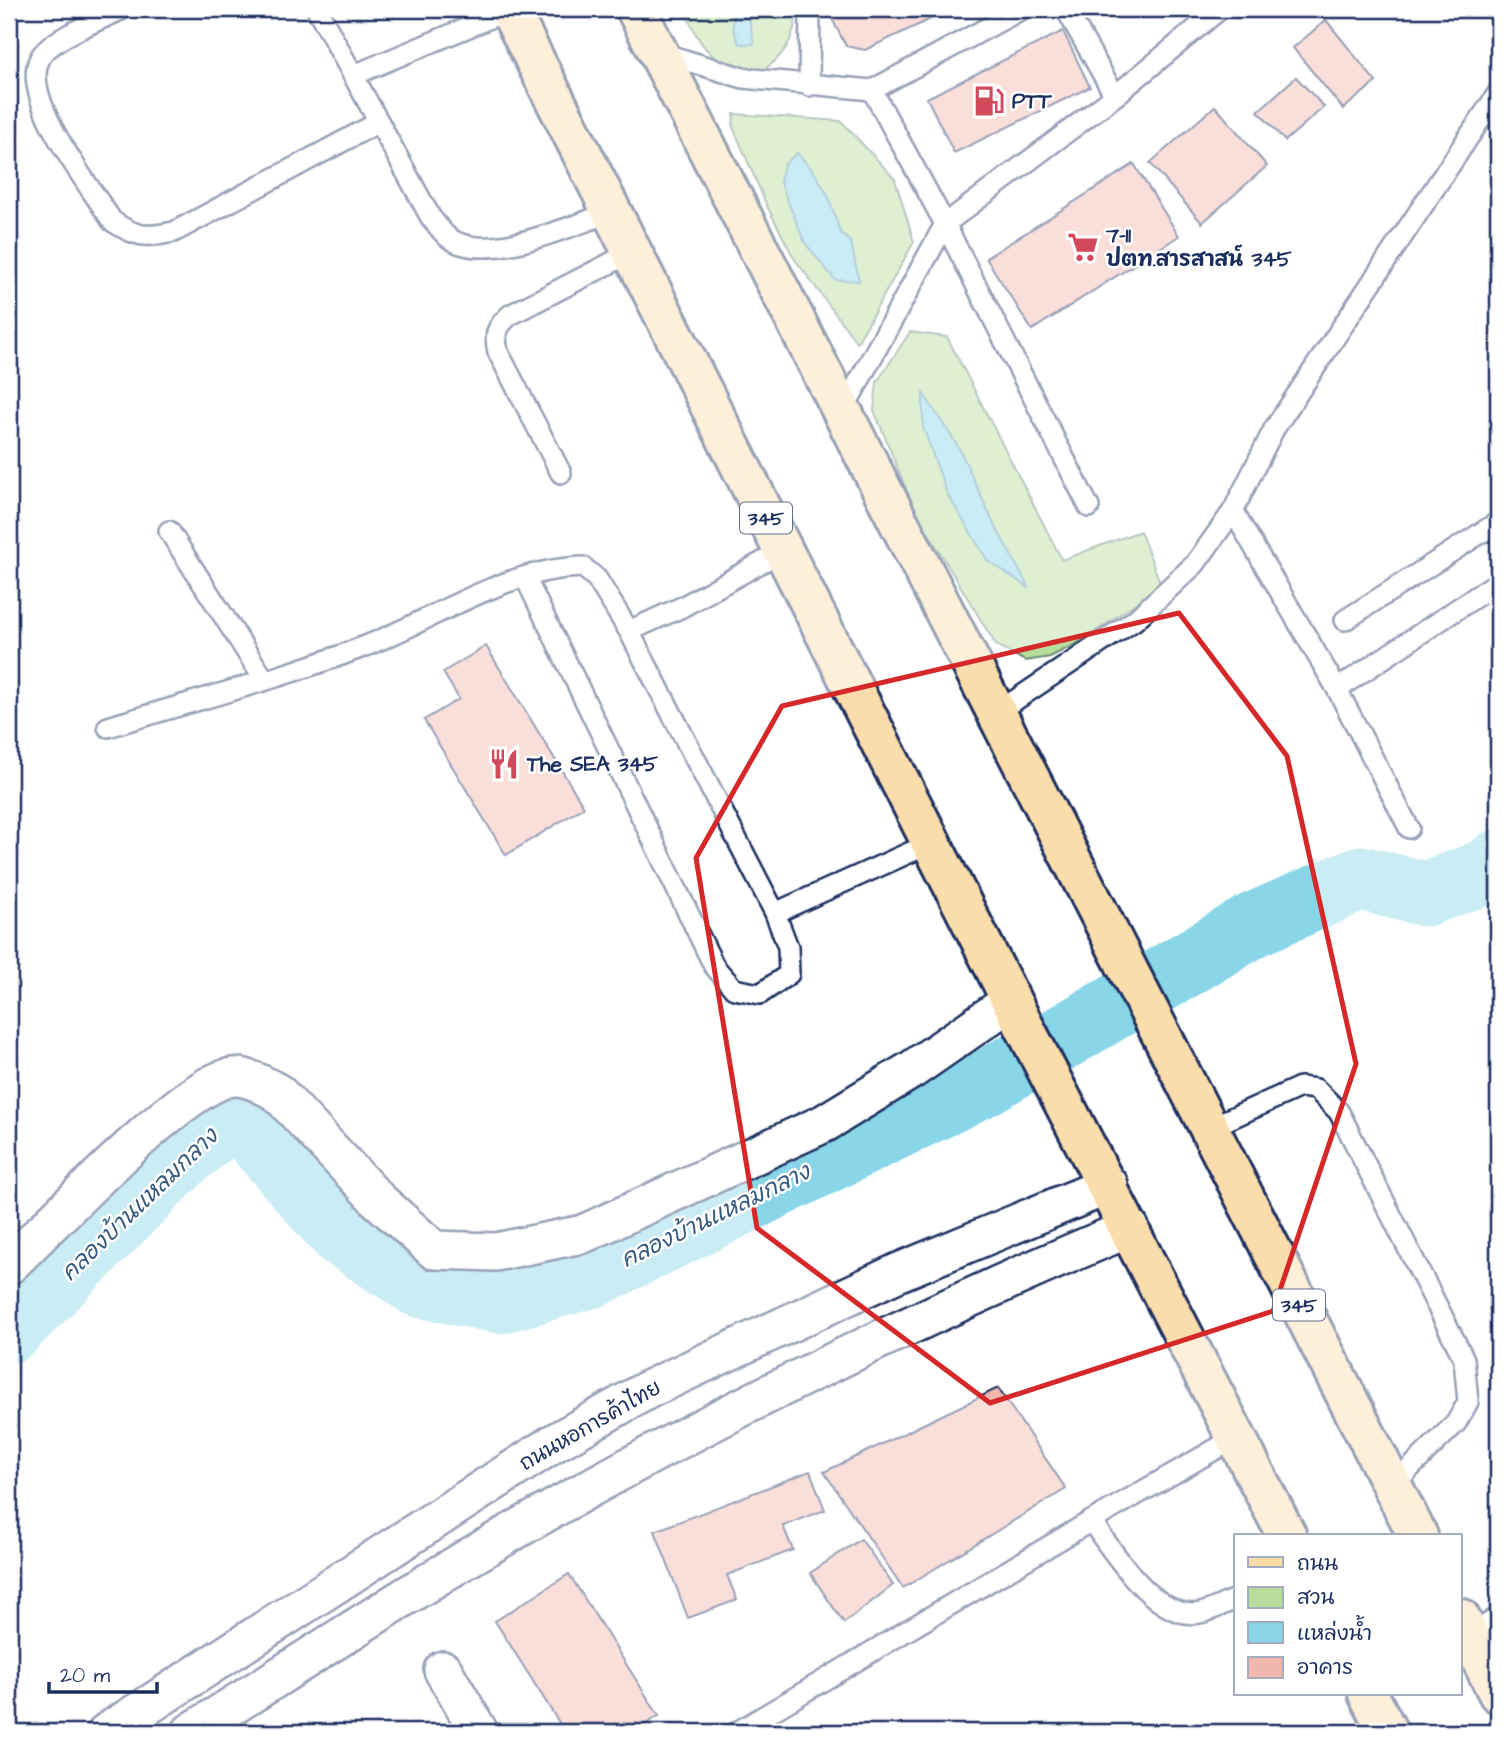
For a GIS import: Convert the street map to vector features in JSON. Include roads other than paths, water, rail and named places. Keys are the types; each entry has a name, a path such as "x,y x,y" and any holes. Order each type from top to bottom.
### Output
{"main road":[{"name":"345","path":"509,9 782,551 1286,1534"},
{"name":"345","path":"636,9 1417,1534"},
{"path":"1476,1624 1498,1693"},
{"path":"1369,1696 1388,1732"}],"street":[{"path":"9,1265 176,1107 212,1082 234,1077 257,1082 278,1093 377,1199 434,1250 496,1252 583,1234 825,1123 913,1069 1018,1013"},
{"name":"ถนนหอการค้าไทย","path":"107,1732 554,1443 649,1389 900,1272 1109,1185"},
{"path":"191,1732 540,1516 688,1434 1050,1262 1130,1228"},
{"path":"443,1670 479,1732"}],"lane":[{"path":"123,9 40,56 35,79 43,111 112,221 129,232 149,238 174,232 379,122"},
{"path":"317,9 431,218 450,239 475,247 508,246 612,212"},
{"path":"354,75 509,9"},
{"path":"809,86 810,9"},
{"path":"1066,9 1115,96"},
{"path":"842,412 945,224 1115,96 1220,9"},
{"path":"658,52 743,78 872,90 1017,10"},
{"path":"872,90 945,224 1089,507"},
{"path":"996,713 1135,620 1195,564 1233,511 1274,429 1498,93"},
{"path":"561,473 498,352 494,335 499,324 510,315 632,252"},
{"path":"1233,511 1337,689 1409,828"},
{"path":"1345,620 1498,522"},
{"path":"169,531 264,679"},
{"path":"629,631 682,607 782,551"},
{"path":"108,727 366,646 472,596 525,577 561,568 583,567 597,579 629,631 775,913 788,947 789,974 760,994 734,989 714,965 525,577"},
{"path":"1337,689 1498,582"},
{"path":"775,913 931,843"},
{"path":"1209,1128 1300,1087 1316,1089 1339,1112 1346,1124 1464,1359 1468,1402 1456,1423 1392,1486"},
{"path":"737,1732 1236,1438"},
{"path":"1091,1521 1152,1597 1176,1611 1199,1614 1234,1600"}],"water":[{"path":"734,9 752,9 749,18 754,44 739,44 733,28"},
{"path":"797,153 814,172 828,195 840,232 851,243 859,281 835,280 805,243 780,182 784,165"},
{"path":"923,393 959,448 992,520 1029,588 988,561 947,494 923,427"}],"waterway":[{"name":"คลองบ้านแหลมกลาง","path":"9,1331 182,1157 224,1123 244,1123 341,1234 419,1285 500,1301 591,1276 982,1085 1255,924 1361,878 1425,894 1485,872 1498,862"}],"place":[{"name":"PTT","path":"989,101"},
{"name":"7-11 ปตท.สารสาสน์ 345","path":"1083,247"},
{"name":"The SEA 345","path":"504,764"}]}
